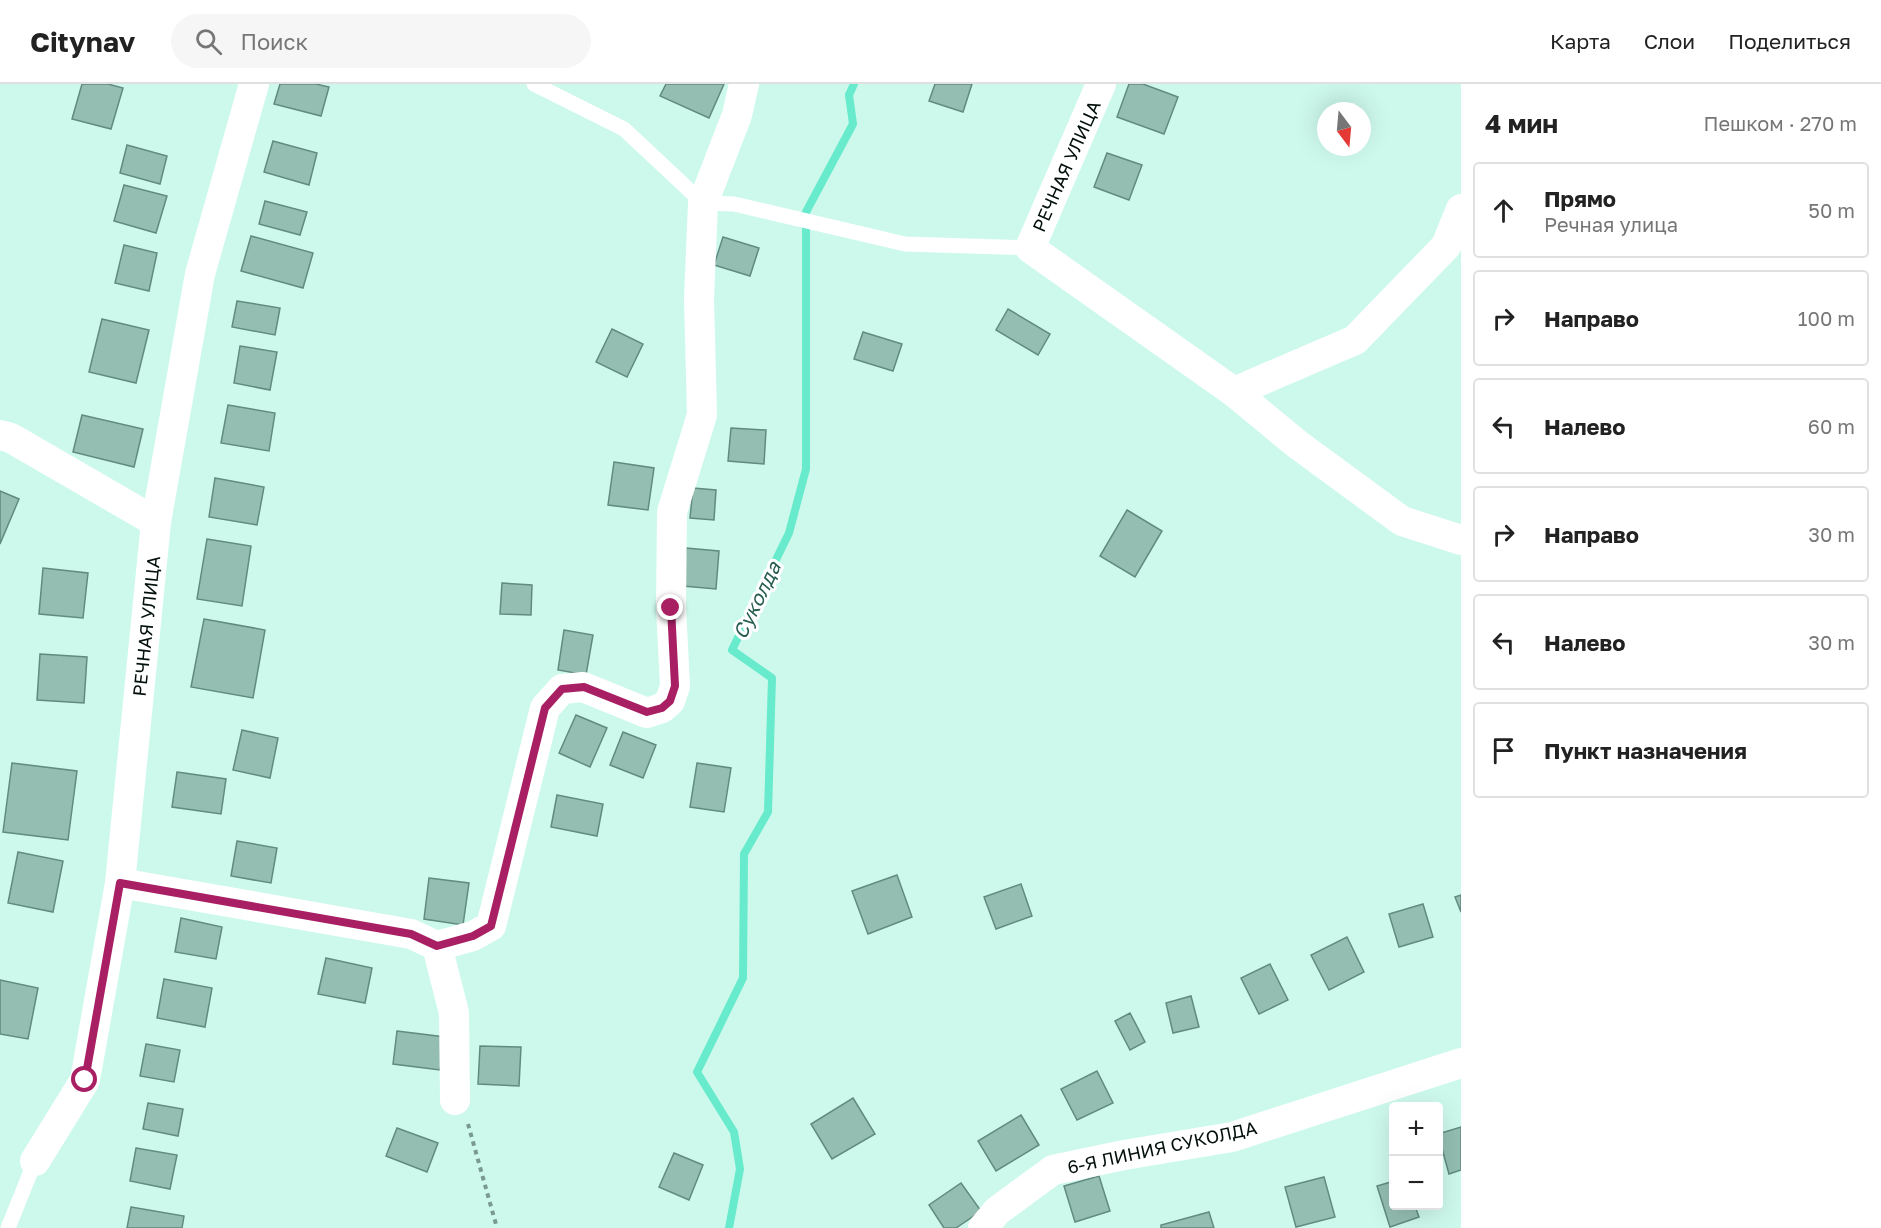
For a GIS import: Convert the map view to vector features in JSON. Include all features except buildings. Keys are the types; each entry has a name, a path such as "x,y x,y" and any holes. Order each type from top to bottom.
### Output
{"street":[{"name":"РЕЧНАЯ УЛИЦА","path":"35,1161 85,1080 120,883 156,522 200,274 254,84"},
{"path":"120,883 411,934 437,946 473,936 491,926 545,708 562,689 584,687 647,712 662,708 670,701 675,686 671,608 672,512 702,415 699,299 703,203 737,115 744,84"},
{"name":"РЕЧНАЯ УЛИЦА","path":"1030,248 1101,84"},
{"path":"1234,392 1355,340 1446,246 1461,209"},
{"path":"1030,248 1234,392 1297,444 1402,521 1461,540"},
{"path":"0,435 10,438 156,522"},
{"path":"437,946 454,1013 455,1100"},
{"name":"6-Я ЛИНИЯ СУКОЛДА","path":"983,1228 997,1210 1053,1170 1124,1155 1232,1137 1461,1063"}],"lane":[{"path":"534,84 624,129 703,203 734,204 905,244 1030,248"},
{"path":"8,1228 35,1161"}],"path":[{"path":"455,1100 471,1130 497,1228"}],"waterway":[{"name":"Суколда","path":"729,1228 740,1169 734,1132 697,1072 743,978 744,854 768,812 772,678 732,650 789,533 806,469 806,212 853,124 849,95 854,84"}],"route":[{"path":"85,1080 120,883 411,934 437,946 473,936 491,926 545,708 562,689 584,687 647,712 662,708 670,701 675,686 671,608"}]}
